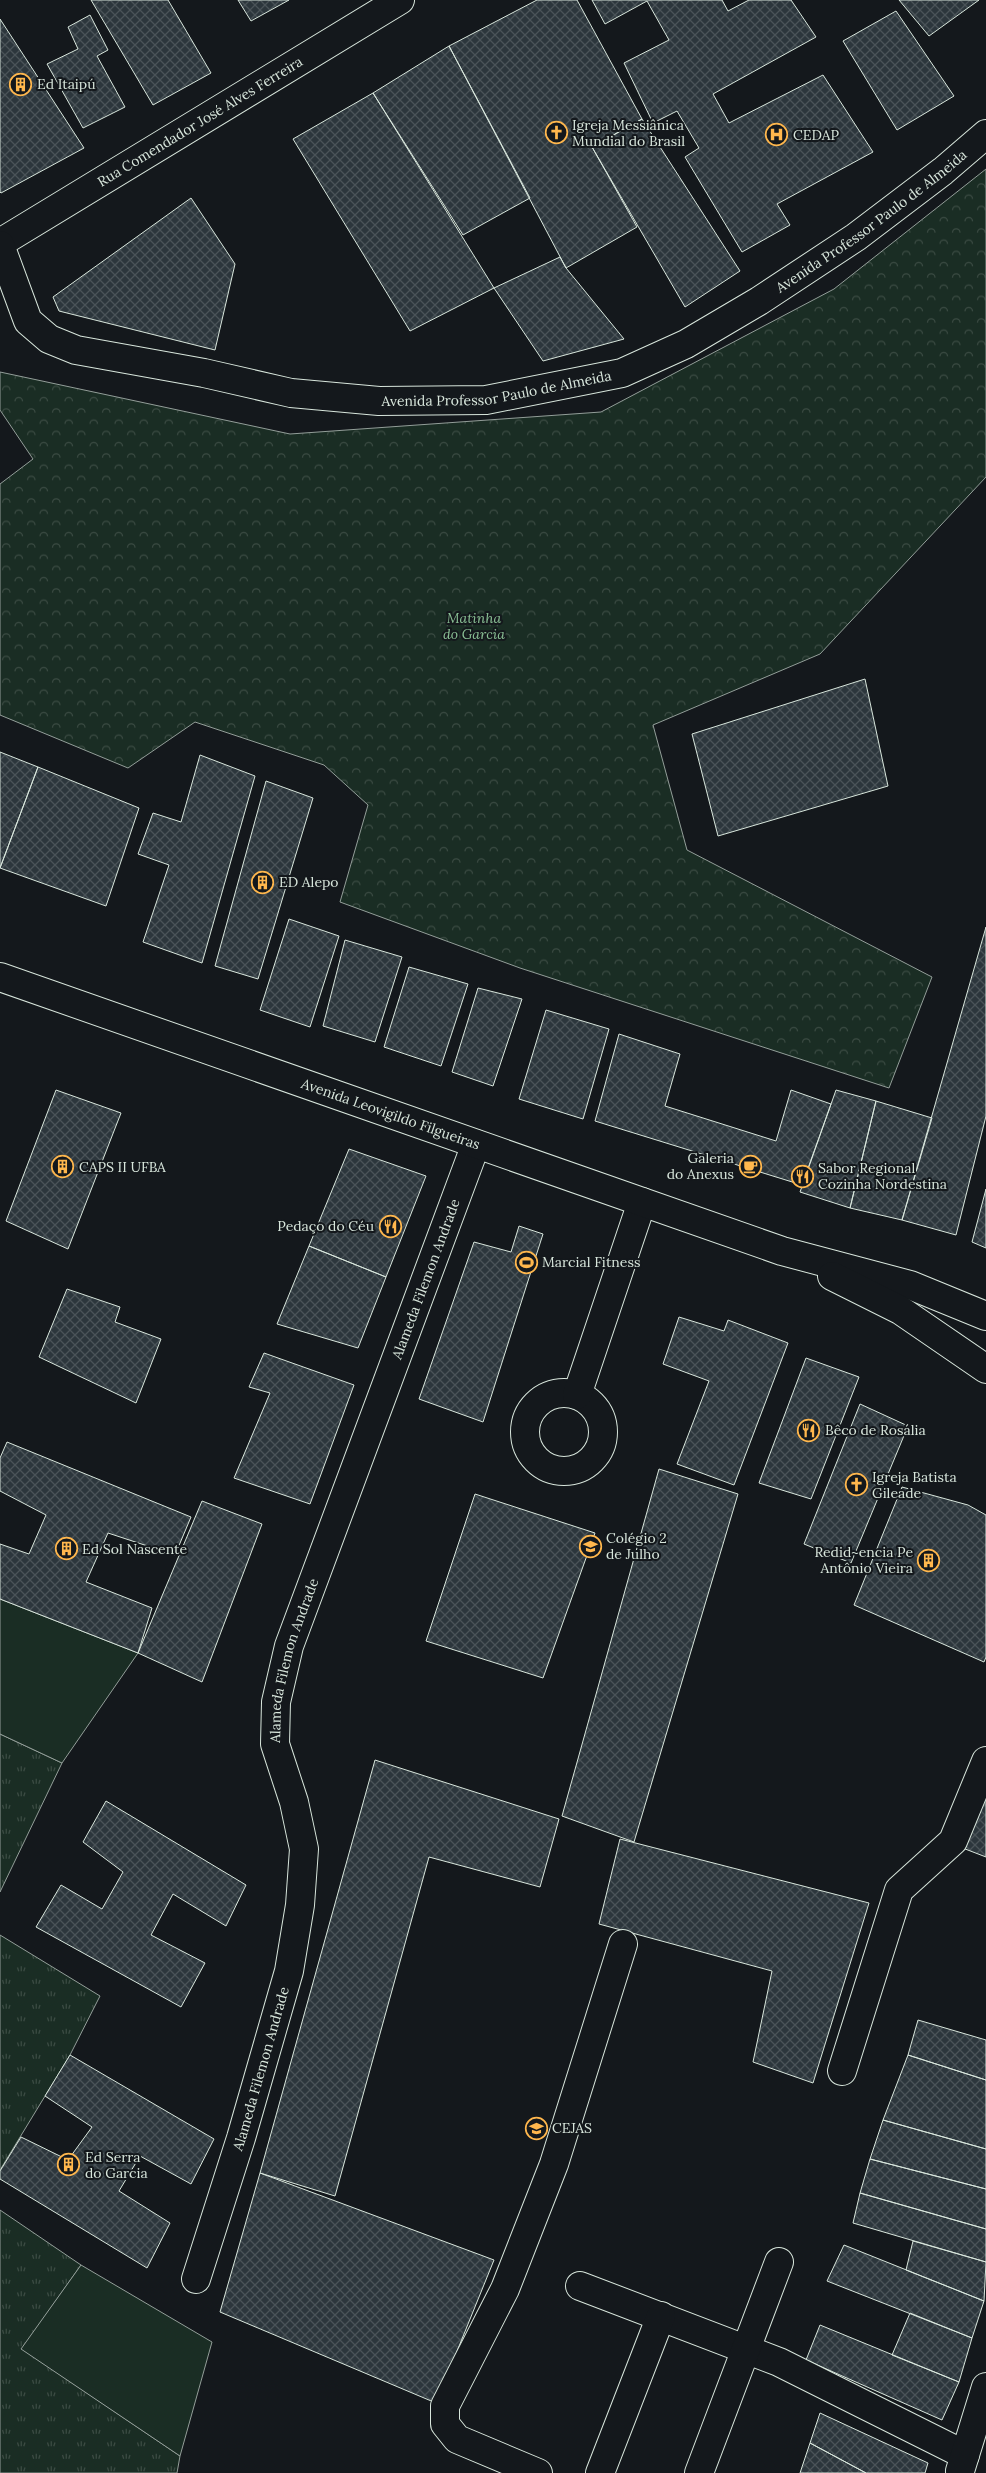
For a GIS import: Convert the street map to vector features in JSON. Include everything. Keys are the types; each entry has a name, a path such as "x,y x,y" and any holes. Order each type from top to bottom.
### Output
{"street":[{"name":"Rua Comendador José Alves Ferreira","path":"0,244 400,0"},
{"name":"Avenida Professor Paulo de Almeida","path":"0,244 28,321 49,338 76,350 204,373 291,393 379,401 486,400 622,373 686,344 759,301 856,237 943,170 986,134"},
{"name":"Avenida Leovigildo Filgueiras","path":"0,977 782,1251 910,1286 986,1316"},
{"name":"Alameda Filemon Andrade","path":"196,2279 289,1971 300,1905 304,1849 294,1802 275,1744 276,1702 289,1646 476,1144"},
{"path":"577,1395 642,1202"},
{"name":"Avenida Leovigildo Filgueiras","path":"782,1251 900,1310 986,1369"},
{"path":"842,2071 899,1890 953,1841 986,1761"},
{"path":"538,2473 457,2438 446,2424 446,2406 509,2280 554,2164 623,1944"},
{"path":"699,2473 779,2262"},
{"path":"580,2286 779,2362 962,2464 986,2387"},
{"path":"600,2473 661,2316"}],"green space":[{"name":"Matinha do Garcia","path":"986,169 986,477 820,654 653,725 687,850 932,977 889,1088 520,968 340,902 368,805 324,765 195,722 128,768 0,715 0,484 33,459 0,410 0,372 290,434 601,412 834,289"},
{"path":"0,1599 138,1653 62,1763 0,1734"},
{"path":"0,1734 62,1763 0,1892"},
{"path":"0,1935 100,1996 70,2055 0,2170"},
{"path":"0,2210 81,2265 22,2349 180,2456 177,2473 0,2473"},
{"path":"81,2265 212,2342 180,2456 21,2349"}],"building":[{"path":"91,0 168,0 211,73 153,105"},
{"path":"238,0 289,0 251,21"},
{"name":"Igreja Messiânica Mundial do Brasil","path":"537,0 577,0 642,119 592,147 637,227 566,268 449,46"},
{"name":"CEDAP","path":"592,0 722,0 728,11 749,0 791,0 816,37 713,94 729,123 823,75 873,152 777,204 790,225 742,252 685,157 699,148 677,111 653,123 624,63 669,40 647,1 605,24"},
{"path":"899,0 979,0 929,36"},
{"path":"896,11 954,96 897,130 843,41"},
{"path":"90,15 108,50 97,56 125,107 83,128 47,64 78,49 68,27"},
{"name":"Ed Itaipú","path":"0,19 84,148 1,193 0,192"},
{"path":"449,46 530,198 463,235 373,93"},
{"path":"373,93 494,288 410,331 293,139"},
{"path":"642,119 740,271 685,307 592,147"},
{"path":"191,198 235,264 215,350 59,311 53,297"},
{"path":"560,257 566,268 624,339 543,361 494,288"},
{"path":"865,679 888,786 718,836 692,734"},
{"path":"0,752 38,767 0,868"},
{"path":"200,755 255,776 202,963 143,942 169,865 138,854 153,813 181,822"},
{"path":"38,767 139,808 106,906 0,868"},
{"name":"ED Alepo","path":"266,781 313,798 258,979 215,966"},
{"path":"289,919 339,936 310,1027 260,1010"},
{"path":"986,927 986,1116 956,1235 902,1220"},
{"path":"345,940 402,957 375,1042 323,1026"},
{"path":"409,967 468,984 441,1066 384,1047"},
{"path":"478,988 522,999 493,1086 452,1072"},
{"path":"546,1010 609,1029 583,1119 519,1099"},
{"path":"619,1034 680,1054 665,1106 776,1141 791,1090 831,1104 802,1185 595,1121"},
{"name":"CAPS II UFBA","path":"56,1090 121,1113 68,1249 6,1221"},
{"path":"836,1090 876,1101 850,1208 800,1192"},
{"path":"876,1101 932,1118 902,1220 850,1208"},
{"path":"349,1149 426,1176 386,1277 309,1246"},
{"path":"986,1189 986,1248 972,1242"},
{"path":"519,1226 543,1234 483,1422 419,1399 474,1242 511,1252"},
{"path":"309,1246 386,1277 358,1348 277,1324"},
{"path":"67,1289 120,1307 115,1322 161,1339 136,1403 39,1357"},
{"path":"679,1317 724,1331 728,1320 788,1343 734,1485 677,1464 709,1381 663,1364"},
{"path":"264,1353 354,1385 310,1504 234,1478 270,1393 249,1387"},
{"name":"Bêco de Rosália","path":"806,1358 859,1377 811,1499 759,1483"},
{"name":"Igreja Batista Gileade","path":"860,1404 908,1426 851,1563 804,1544"},
{"name":"Ed Sol Nascente","path":"7,1442 191,1517 175,1555 108,1533 86,1582 152,1608 138,1653 0,1599 0,1544 29,1554 46,1515 0,1491 0,1458"},
{"path":"659,1469 738,1494 634,1842 562,1816"},
{"name":"Redid~encia Pe Antônio Vieira","path":"902,1487 968,1505 986,1515 986,1657 984,1662 854,1605"},
{"path":"475,1494 595,1533 543,1678 426,1641"},
{"path":"202,1501 262,1524 202,1682 138,1653"},
{"path":"375,1760 559,1819 540,1887 429,1857 335,2196 260,2173"},
{"path":"986,1788 986,1857 960,1847"},
{"path":"106,1801 246,1885 226,1926 173,1894 151,1935 205,1963 181,2007 36,1927 61,1885 102,1909 123,1872 83,1842"},
{"path":"620,1839 869,1903 813,2083 753,2062 772,1971 599,1924"},
{"path":"918,2020 986,2040 986,2080 908,2055"},
{"name":"Ed Serra do Garcia","path":"70,2055 214,2139 191,2184 140,2156 119,2191 170,2223 147,2268 0,2179 0,2171 21,2137 68,2160 92,2127 45,2096"},
{"path":"908,2055 986,2080 986,2149 883,2120"},
{"path":"883,2120 986,2149 986,2189 870,2159"},
{"path":"870,2159 986,2189 986,2229 860,2193"},
{"path":"260,2173 494,2260 436,2403 220,2312"},
{"path":"860,2193 986,2229 986,2262 853,2223"},
{"path":"913,2241 986,2262 984,2301 906,2270"},
{"path":"844,2245 984,2301 972,2338 827,2281"},
{"path":"910,2313 972,2338 959,2382 892,2355"},
{"path":"820,2325 959,2382 942,2420 806,2360"},
{"path":"820,2413 928,2463 925,2473 866,2473 810,2443"},
{"path":"810,2443 866,2473 800,2473"}],"place":[{"name":"Ed Itaipú","path":"21,84"},
{"name":"Igreja Messiânica Mundial do Brasil","path":"556,133"},
{"name":"CEDAP","path":"777,135"},
{"name":"ED Alepo","path":"263,882"},
{"name":"Galeria do Anexus","path":"750,1166"},
{"name":"CAPS II UFBA","path":"63,1167"},
{"name":"Sabor Regional Cozinha Nordestina","path":"802,1176"},
{"name":"Pedaço do Céu","path":"390,1226"},
{"name":"Marcial Fitness","path":"526,1262"},
{"name":"Bêco de Rosália","path":"809,1430"},
{"name":"Igreja Batista Gileade","path":"856,1485"},
{"name":"Colégio 2 de Julho","path":"590,1546"},
{"name":"Ed Sol Nascente","path":"66,1549"},
{"name":"Redid~encia Pe Antônio Vieira","path":"929,1560"},
{"name":"CEJAS","path":"536,2128"},
{"name":"Ed Serra do Garcia","path":"69,2165"}]}
